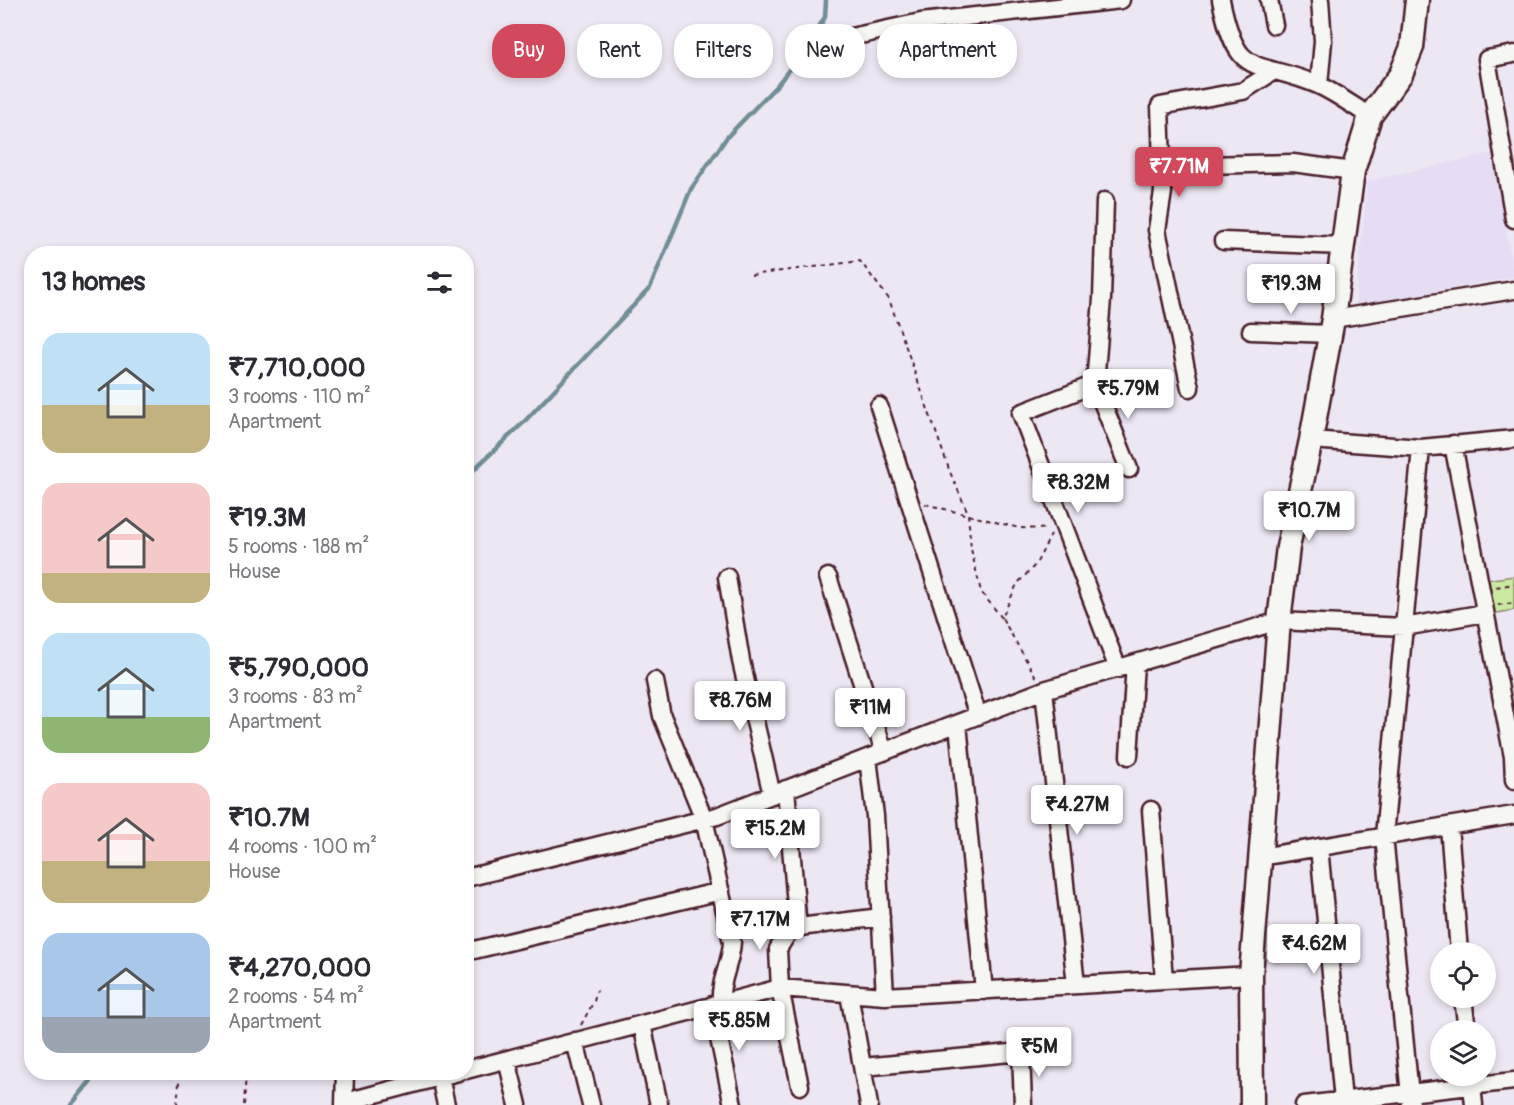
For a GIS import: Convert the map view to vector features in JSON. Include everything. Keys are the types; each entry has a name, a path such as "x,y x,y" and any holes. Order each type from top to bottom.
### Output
{"main road":[{"path":"1252,1105 1251,975 1279,621 1288,547 1332,327 1353,171 1370,116 1401,74 1412,47 1417,0"}],"street":[{"path":"865,34 921,22 1069,3 1121,0"},
{"path":"1221,0 1232,43 1249,64 1319,85 1370,116"},
{"path":"1269,0 1274,25"},
{"path":"1319,85 1323,41 1320,0"},
{"path":"1514,54 1487,58 1514,219"},
{"path":"1190,388 1157,230 1163,192 1160,106 1242,91 1274,71"},
{"path":"1162,166 1293,163 1353,171"},
{"path":"1105,201 1102,299 1095,384 1129,470"},
{"path":"1223,241 1343,246"},
{"path":"1251,331 1332,327 1514,290"},
{"path":"1095,384 1022,413 1127,666 1129,756"},
{"path":"879,406 978,716"},
{"path":"1311,440 1421,448 1514,439"},
{"path":"1453,444 1490,606 1514,757 1514,780"},
{"path":"1410,1099 1384,836 1421,448"},
{"path":"727,577 741,661 779,792 798,928"},
{"path":"828,577 876,755 880,916 885,996"},
{"path":"474,876 704,819 1044,690 1279,621 1404,627 1490,606"},
{"path":"654,681 662,716 704,819 732,942 731,955 716,1004 733,1105"},
{"path":"1044,690 1076,985"},
{"path":"958,724 984,990"},
{"path":"1151,810 1164,980"},
{"path":"1260,857 1514,815"},
{"path":"1449,826 1458,942"},
{"path":"1319,847 1343,1101"},
{"path":"474,950 721,891"},
{"path":"801,1086 780,988 778,949 791,928 880,916"},
{"path":"474,1068 780,988 885,996 1251,975"},
{"path":"849,994 869,1105"},
{"path":"642,1024 659,1105"},
{"path":"579,1041 591,1105"},
{"path":"863,1067 1021,1052 1023,1105"},
{"path":"507,1060 518,1105"},
{"path":"345,1080 345,1104 385,1099 432,1080"},
{"path":"441,1080 446,1105"},
{"path":"1496,1081 1514,1081"},
{"path":"1304,1105 1410,1099 1455,1086"},
{"path":"1472,1086 1474,1105"}],"path":[{"path":"751,275 860,261 889,299 950,472 968,513 971,549 981,592 1002,618 1044,690"},
{"path":"909,500 968,513 1019,528 1053,530 1036,564 1017,584 1002,618"},
{"path":"1492,588 1514,584"},
{"path":"1490,606 1514,603"},
{"path":"579,1041 580,1026 594,1001 597,990"},
{"path":"177,1105 179,1080"},
{"path":"244,1105 246,1080"}],"shaded area":[{"path":"1493,153 1514,277 1355,305 1368,181"}],"green space":[{"path":"1514,576 1514,610 1492,614 1485,580"}],"waterway":[{"path":"474,469 524,422 650,288 691,189 727,137 778,84 809,44 825,17 826,0"},
{"path":"71,1105 91,1080"}]}
